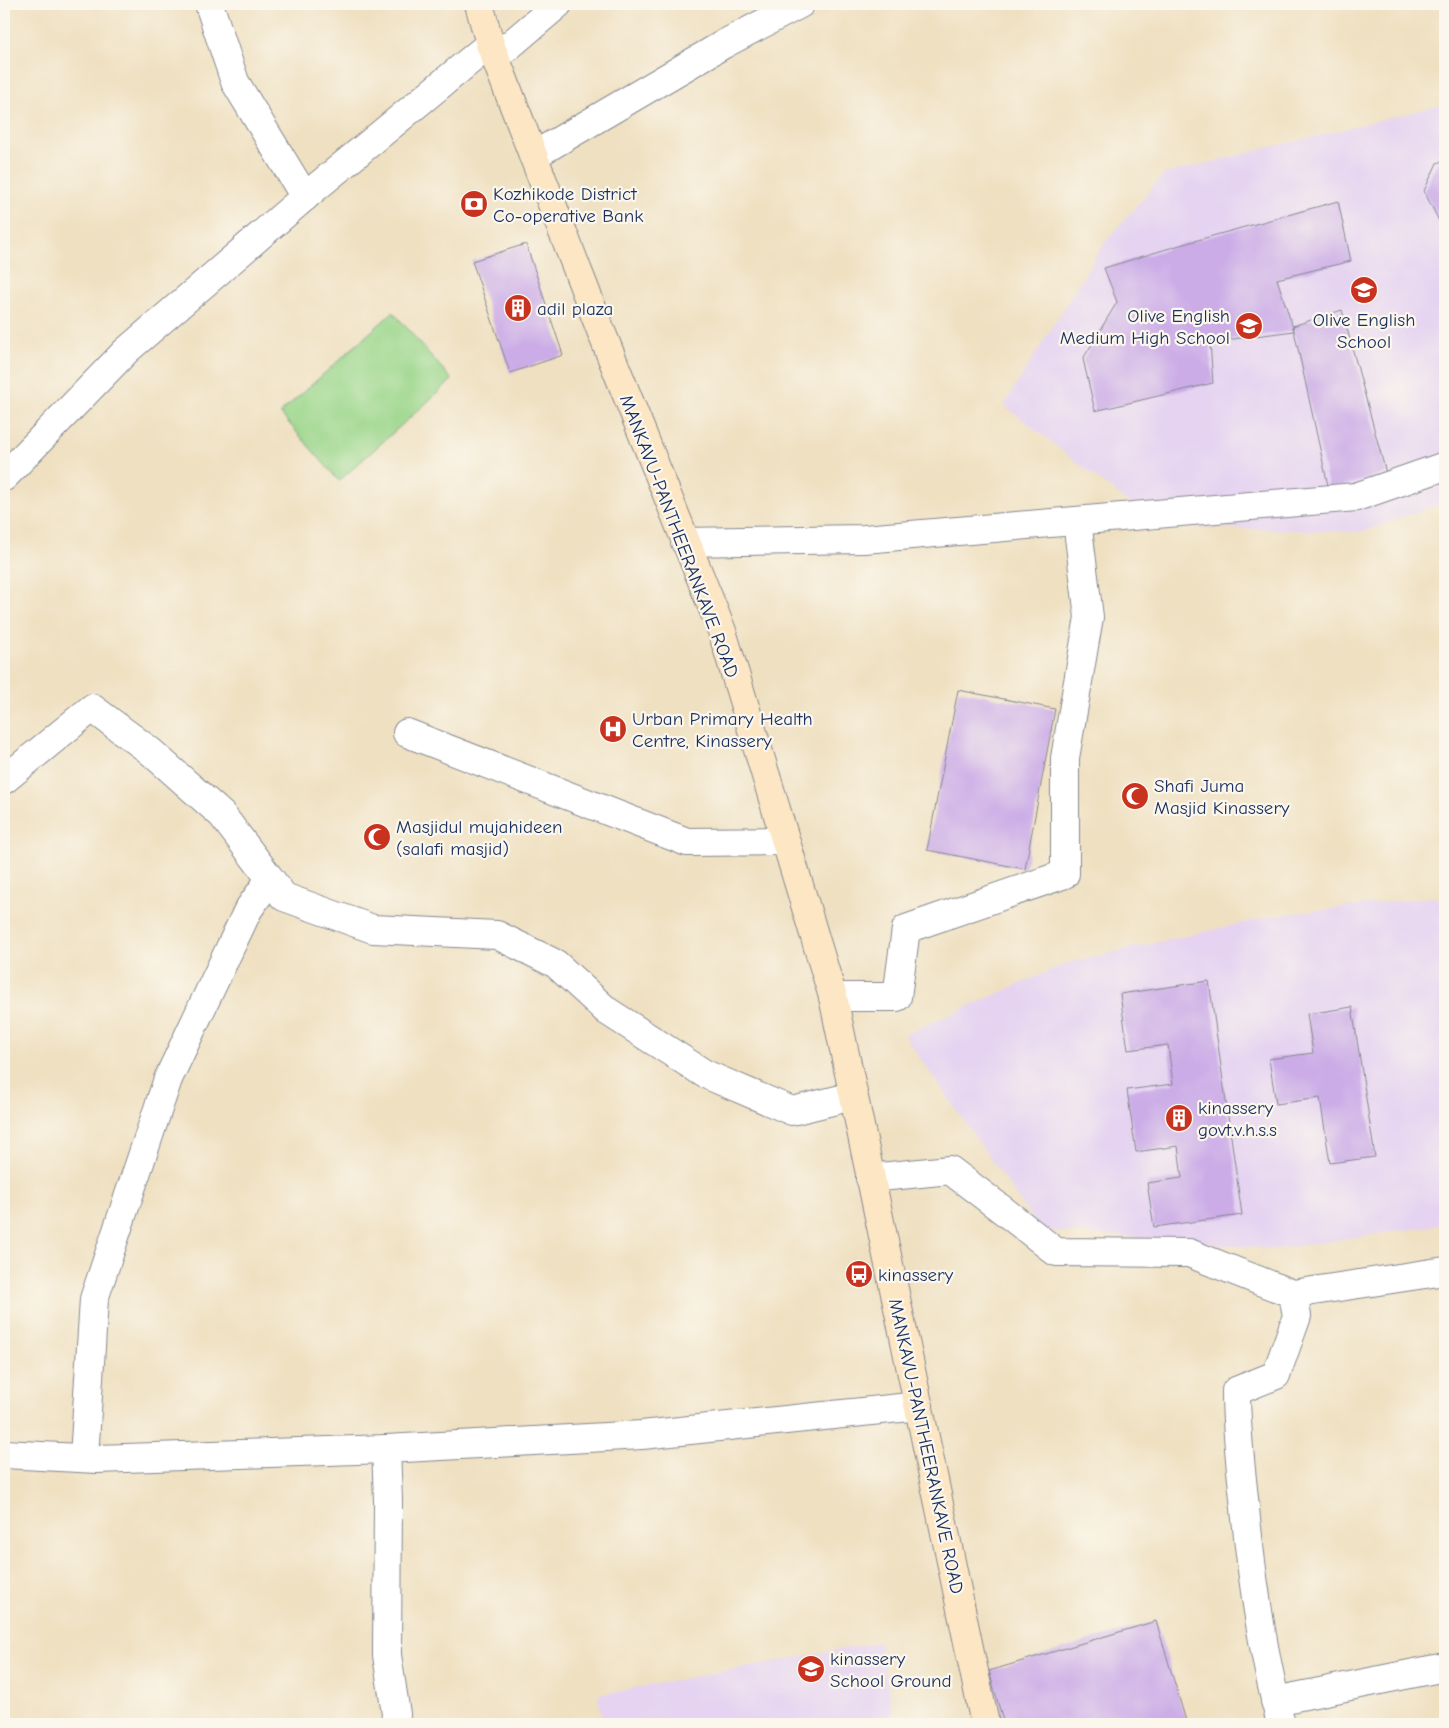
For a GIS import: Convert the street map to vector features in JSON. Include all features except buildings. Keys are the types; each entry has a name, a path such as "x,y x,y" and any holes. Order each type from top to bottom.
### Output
{"main road":[{"name":"MANKAVU-PANTHEERANKAVE ROAD","path":"479,4 493,51 602,336 722,631 833,997 985,1724"}],"street":[{"path":"210,4 235,82 305,197"},
{"path":"4,477 126,351 305,197 493,51 558,4"},
{"path":"533,156 724,44 800,4"},
{"path":"685,542 864,539 1356,497 1445,466"},
{"path":"833,997 897,997 906,929 1065,874 1065,758 1089,617 1077,521"},
{"path":"4,780 92,708 150,751 222,816 284,897 373,928 497,935 556,964 607,1011 705,1074 792,1111 853,1096"},
{"path":"407,732 687,842 785,841"},
{"path":"84,1458 94,1299 168,1079 248,910 270,879"},
{"path":"870,1178 950,1170 1056,1252 1189,1253 1293,1294 1445,1271"},
{"path":"1293,1294 1297,1316 1276,1375 1236,1391 1236,1420 1248,1547 1278,1713 1445,1667"},
{"path":"4,1454 84,1458 386,1449 642,1435 919,1406"},
{"path":"386,1449 388,1500 387,1655 396,1714 395,1724"}],"shaded area":[{"name":"Olive English Medium High School","path":"1445,104 1445,502 1362,532 1158,526 1004,405 1102,246 1164,174"},
{"path":"1431,897 1445,901 1445,1224 1276,1249 1040,1230 904,1035 1067,963 1278,915"},
{"name":"kinassery School Ground","path":"879,1642 895,1724 603,1724 598,1695"}],"green space":[{"path":"393,312 452,380 339,481 280,413"}],"place":[{"name":"Kozhikode District Co-operative Bank","path":"474,204"},
{"name":"Olive English School","path":"1364,290"},
{"name":"adil plaza","path":"518,308"},
{"name":"Olive English Medium High School","path":"1249,326"},
{"name":"Urban Primary Health Centre, Kinassery","path":"613,729"},
{"name":"Shafi Juma Masjid Kinassery","path":"1135,796"},
{"name":"Masjidul mujahideen (salafi masjid)","path":"377,837"},
{"name":"kinassery govt.v.h.s.s","path":"1179,1118"},
{"name":"kinassery","path":"859,1274"},
{"name":"kinassery School Ground","path":"811,1669"}]}
